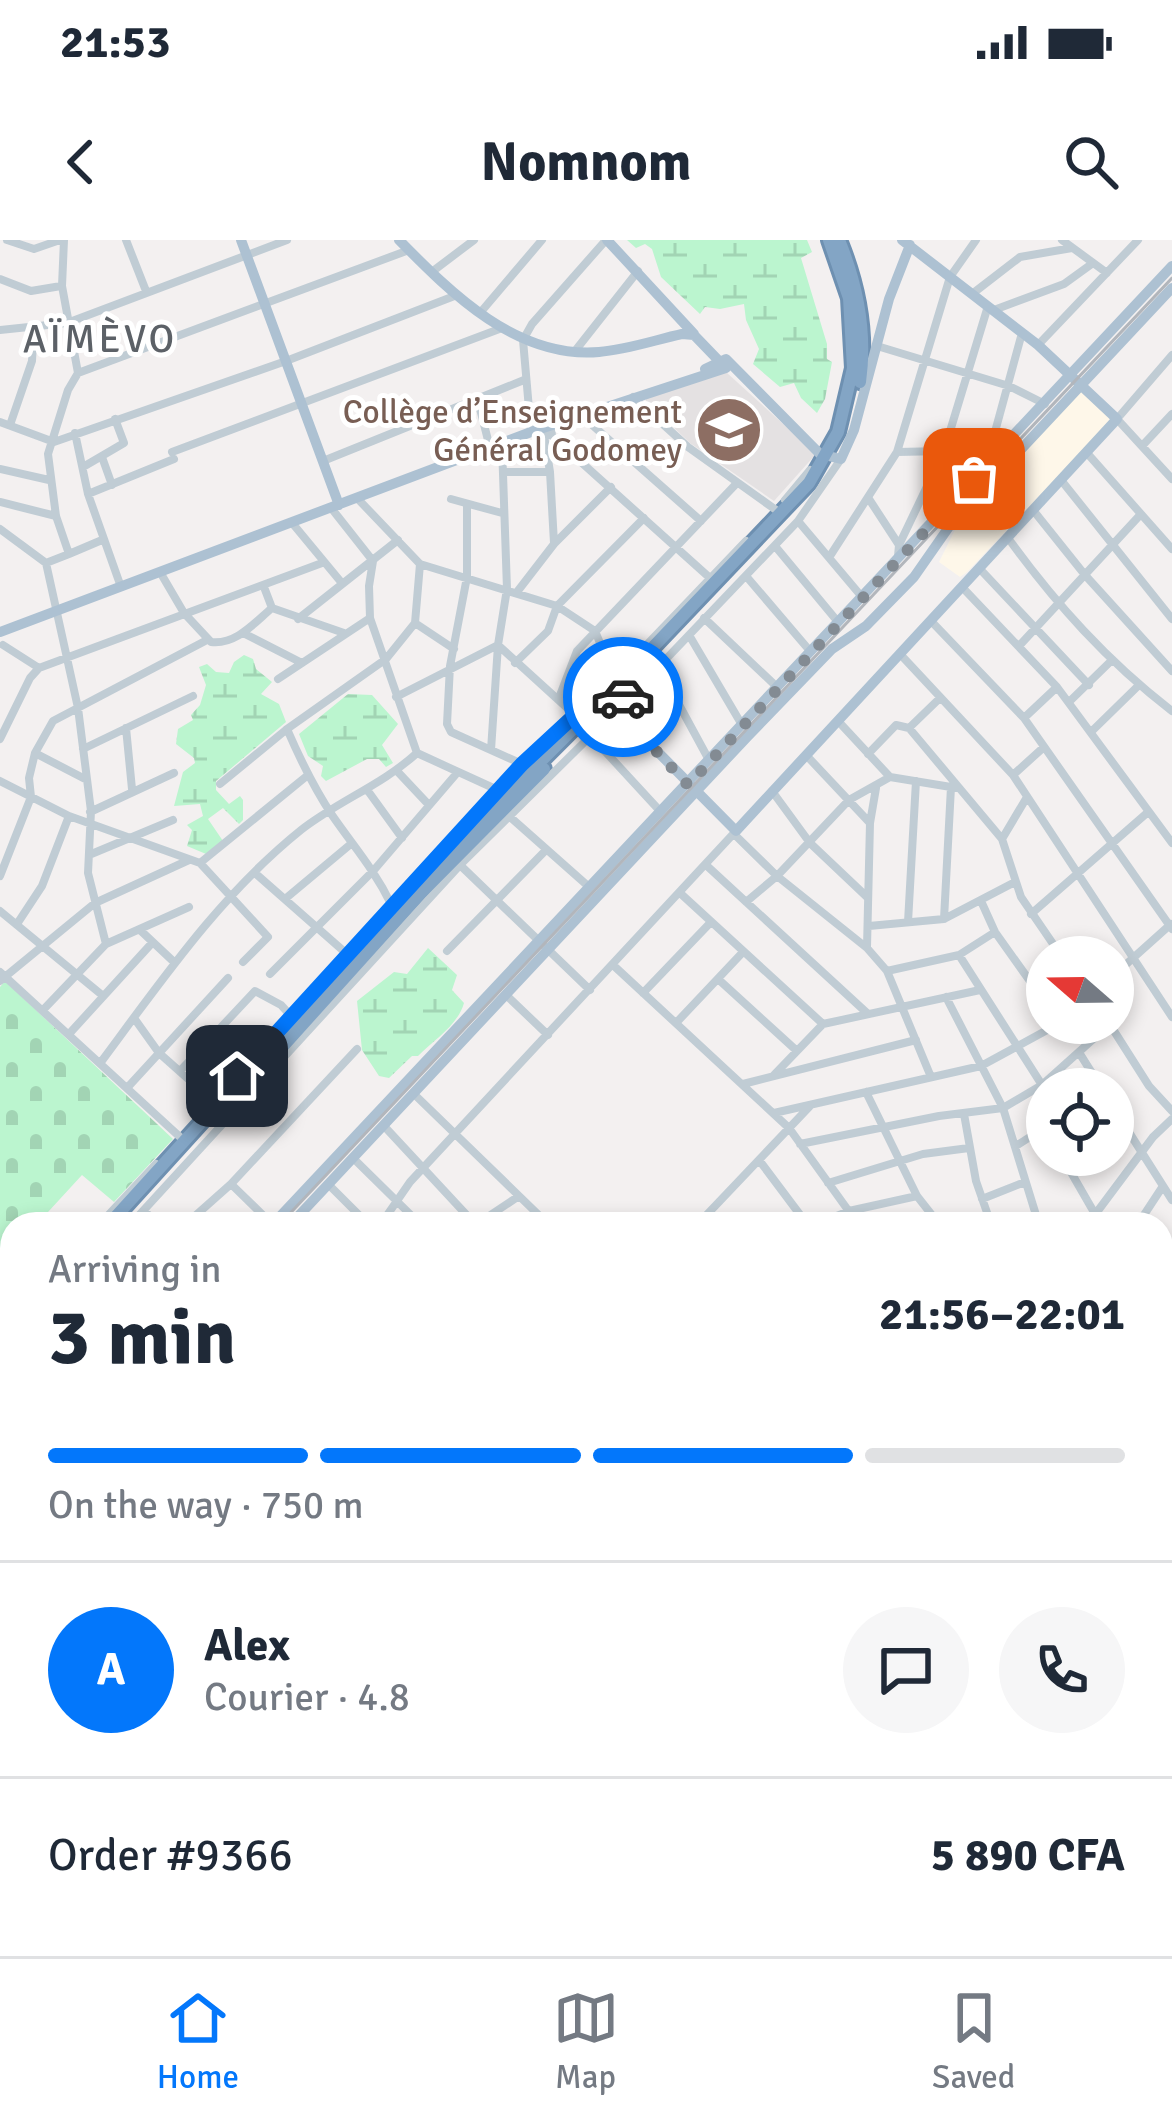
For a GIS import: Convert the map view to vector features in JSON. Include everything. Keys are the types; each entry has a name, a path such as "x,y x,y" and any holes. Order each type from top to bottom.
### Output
{"highway":[{"path":"829,240 849,298 854,350 848,400 831,457"},
{"path":"130,1212 421,893 619,689 831,457 854,408 863,356 861,309 839,240"},
{"path":"116,1212 414,888 619,689"}],"main road":[{"path":"241,240 336,507"},
{"path":"399,240 480,313 549,350 614,350 687,328"},
{"path":"606,240 687,328 831,457 857,421 908,242 1038,345 1117,419 735,832 645,739 619,689"},
{"path":"283,1212 588,886 661,812 692,788 709,761 898,552 974,479 1172,266"},
{"path":"303,1212 692,788 928,562 951,524 1172,288"},
{"path":"2,640 54,612 724,363"}],"street":[{"path":"0,254 6,240 34,249 62,240 62,286 78,373"},
{"path":"126,240 146,291"},
{"path":"0,330 67,323 286,240"},
{"path":"480,313 542,240"},
{"path":"554,544 550,472 542,429 524,380 523,340 606,240"},
{"path":"830,556 897,452 950,277 976,240"},
{"path":"1062,240 1107,273"},
{"path":"1119,240 1130,249"},
{"path":"1038,345 1138,240"},
{"path":"433,271 468,242"},
{"path":"972,294 1020,257 1072,248"},
{"path":"69,554 56,516 48,454 78,373 409,250"},
{"path":"898,552 944,451 991,308 1064,284 1093,263"},
{"path":"574,352 638,272"},
{"path":"0,279 28,291 62,286"},
{"path":"34,324 32,361 5,423 54,442 286,361 458,294"},
{"path":"88,494 302,403 502,328"},
{"path":"984,468 1022,333"},
{"path":"877,346 1009,386 1045,404"},
{"path":"1172,355 1117,419 1172,479"},
{"path":"323,461 524,380"},
{"path":"477,398 503,472 502,513 512,590 498,645 491,750"},
{"path":"633,398 736,484 776,510"},
{"path":"1142,446 1172,414"},
{"path":"582,416 701,521"},
{"path":"83,466 124,443 115,419"},
{"path":"542,429 710,578"},
{"path":"75,434 88,494 121,587"},
{"path":"897,452 944,451 974,479"},
{"path":"1087,453 1172,550"},
{"path":"102,457 112,485"},
{"path":"144,1210 460,865 590,735 619,689 710,578 831,457"},
{"path":"115,1212 522,764 576,716 658,666 775,546 798,521 831,457"},
{"path":"0,469 50,480"},
{"path":"503,472 550,472"},
{"path":"1061,480 1172,619"},
{"path":"560,698 574,654 736,484"},
{"path":"512,590 611,487"},
{"path":"357,498 421,564 556,606 595,632 619,689"},
{"path":"451,499 502,513"},
{"path":"869,499 898,552"},
{"path":"0,502 56,516"},
{"path":"467,503 466,577 451,666 448,729 522,764"},
{"path":"336,507 373,561 368,586 370,619 417,753 500,791"},
{"path":"1033,510 1172,671"},
{"path":"1019,646 1141,514"},
{"path":"515,663 548,631 556,606 644,518"},
{"path":"798,521 862,597"},
{"path":"293,524 342,583"},
{"path":"0,529 46,563 78,708 91,816 88,873 106,944"},
{"path":"1007,538 1058,605 1111,661 1172,711"},
{"path":"46,563 102,540"},
{"path":"298,619 398,540"},
{"path":"775,546 838,622"},
{"path":"0,739 39,668 322,563"},
{"path":"220,784 287,729 386,659 415,623 421,564"},
{"path":"980,568 1089,685"},
{"path":"160,572 184,613 207,640 219,644 243,633 272,608"},
{"path":"745,576 811,652"},
{"path":"264,587 272,608 345,634"},
{"path":"962,587 1058,687 1172,843"},
{"path":"704,618 777,687"},
{"path":"278,679 370,619"},
{"path":"931,621 1024,718 1171,926 1134,958"},
{"path":"415,623 454,649"},
{"path":"243,633 302,663"},
{"path":"689,635 742,725"},
{"path":"2,640 39,668"},
{"path":"0,876 31,796 34,753 53,721 207,640"},
{"path":"498,645 576,716"},
{"path":"396,698 498,645"},
{"path":"900,654 1013,775 1118,936"},
{"path":"1069,702 1111,661"},
{"path":"658,666 709,761"},
{"path":"1092,731 1139,686"},
{"path":"1024,718 1058,687"},
{"path":"83,749 193,696"},
{"path":"909,728 940,698"},
{"path":"838,721 890,777 954,787"},
{"path":"868,754 896,725 909,728 954,787 1002,838 1015,882 1047,936"},
{"path":"126,728 132,789"},
{"path":"287,729 308,775 374,870 391,904"},
{"path":"590,735 661,812"},
{"path":"1013,775 1044,747"},
{"path":"34,753 87,780"},
{"path":"101,1062 174,962 254,873 307,826 397,772 417,753"},
{"path":"806,755 870,823"},
{"path":"397,772 428,804"},
{"path":"91,816 132,789 174,773"},
{"path":"270,974 374,870 458,773"},
{"path":"180,1137 2,976 95,903 195,861 308,775"},
{"path":"746,902 850,800 890,777"},
{"path":"0,781 74,817 91,816 195,861 268,937 243,962"},
{"path":"908,922 916,781"},
{"path":"867,948 870,823 876,787"},
{"path":"944,919 954,787"},
{"path":"368,790 402,838"},
{"path":"772,791 810,843 868,898"},
{"path":"1002,838 1028,797"},
{"path":"1031,914 1147,813"},
{"path":"509,816 588,886"},
{"path":"17,924 42,886 74,817"},
{"path":"89,855 173,820"},
{"path":"1164,831 1172,823"},
{"path":"389,1212 425,1167 735,832 777,876 867,948 887,971 931,1077"},
{"path":"285,899 352,843"},
{"path":"447,951 546,850"},
{"path":"460,865 590,990"},
{"path":"706,865 868,1014"},
{"path":"254,873 347,953"},
{"path":"868,926 944,919 1015,882"},
{"path":"680,893 823,1024"},
{"path":"981,901 995,932 1026,976"},
{"path":"43,1010 106,944 189,907"},
{"path":"0,911 102,995"},
{"path":"643,993 711,922"},
{"path":"140,930 174,962"},
{"path":"887,971 958,955 995,932"},
{"path":"69,1034 152,943"},
{"path":"676,1023 743,952"},
{"path":"958,955 1032,1068"},
{"path":"1134,960 1172,1017"},
{"path":"613,965 789,1129 849,1211 917,1196"},
{"path":"127,1088 228,978"},
{"path":"718,979 797,1051"},
{"path":"773,1076 823,1024 980,989"},
{"path":"180,1071 255,991 292,1017"},
{"path":"506,995 548,1035"},
{"path":"946,997 1003,1108 1035,1212"},
{"path":"134,1018 159,1053 213,1101"},
{"path":"741,1084 916,1040"},
{"path":"773,1113 981,1066 1026,1042"},
{"path":"1062,1068 1090,1044"},
{"path":"1097,1212 1172,1115 1123,1044"},
{"path":"200,1212 357,1049"},
{"path":"1080,1054 1089,1068"},
{"path":"866,1092 917,1196 930,1212"},
{"path":"800,1144 1003,1108 1026,1094"},
{"path":"415,1095 536,1212"},
{"path":"709,1212 812,1104"},
{"path":"964,1114 986,1212"},
{"path":"384,1126 465,1212"},
{"path":"1016,1146 1026,1140"},
{"path":"1134,1143 1172,1200"},
{"path":"828,1183 969,1148"},
{"path":"353,1158 407,1212"},
{"path":"759,1160 798,1212"},
{"path":"1073,1176 1094,1212"},
{"path":"981,1199 1025,1182"},
{"path":"231,1184 260,1212"},
{"path":"328,1184 356,1212"},
{"path":"1147,1212 1163,1186"},
{"path":"494,1212 519,1196"}],"shaded area":[{"path":"726,372 816,454 774,501 690,443 646,401 646,397"},
{"path":"1084,386 1109,414 1109,422 967,572 960,577 939,562 958,524"}],"green space":[{"path":"627,240 807,240 812,252 801,258 827,344 827,359 832,362 825,399 817,413 794,383 780,387 753,364 759,349 744,304 705,307 700,314 661,277 652,249 645,244 636,248"},
{"path":"244,655 272,682 261,694 279,704 286,722 216,781 216,790 229,804 240,796 243,800 243,820 239,824 223,808 208,819 223,841 206,854 187,846 192,830 187,825 203,816 200,804 174,806 183,772 195,763 176,744 178,729 193,720 191,715 200,705 206,685 199,667 207,664 216,672 229,673"},
{"path":"348,694 372,695 398,724 382,745 393,763 386,767 379,759 367,759 326,781 321,776 323,766 308,756 299,734"},
{"path":"428,948 457,975 452,990 464,1003 461,1011 418,1056 412,1056 389,1078 379,1076 362,1050 357,1001 394,972 407,974"},
{"path":"5,981 173,1139 114,1202 82,1175 48,1212 0,1212 0,987"}],"railway":[{"path":"291,1212 1172,278"}],"way so far":[{"path":"623,697 645,739 688,785 974,479"}],"place":[{"name":"Collège d’Enseignement Général Godomey","path":"729,430"}],"district":[{"name":"AÏMÈVO","path":"100,338"}],"route":[{"path":"237,1076 522,764 615,678 623,697"}]}
